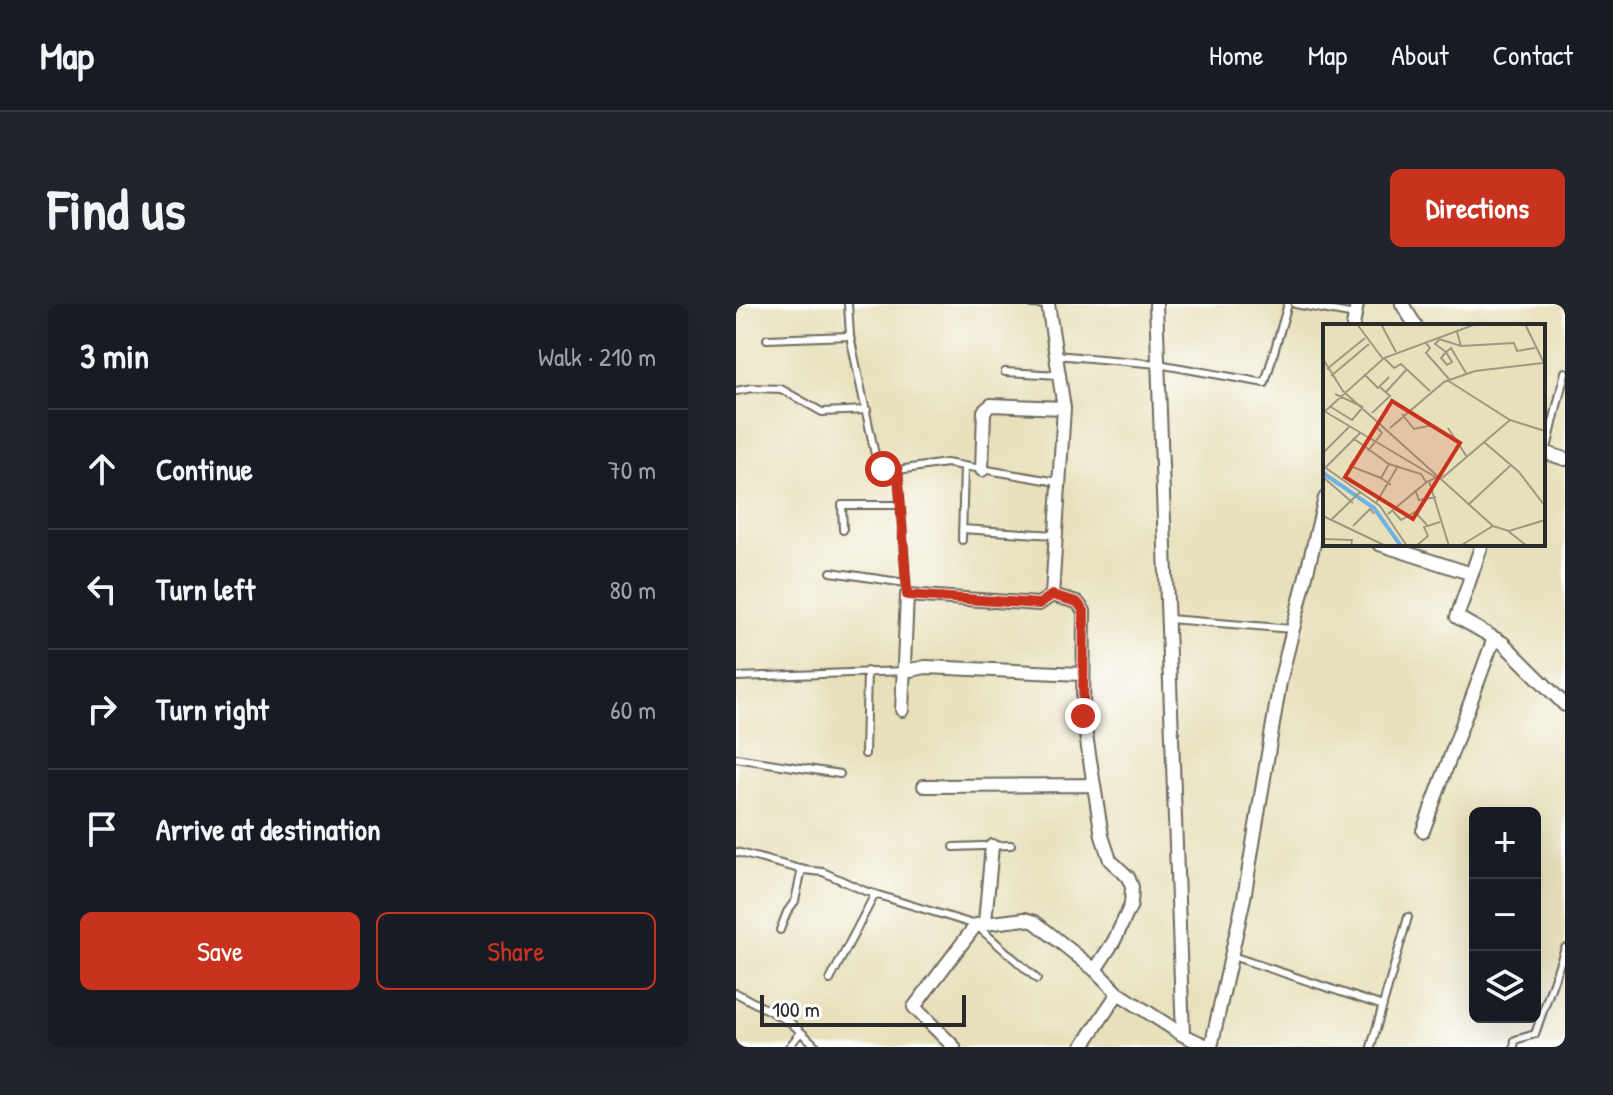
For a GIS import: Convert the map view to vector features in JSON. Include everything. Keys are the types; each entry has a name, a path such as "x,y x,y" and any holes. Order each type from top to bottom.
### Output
{"street":[{"path":"1156,304 1183,1035"},
{"path":"1402,304 1415,324"},
{"path":"1048,305 1064,408 1052,595"},
{"path":"982,470 984,411 991,405 1064,408"},
{"path":"1545,452 1565,459"},
{"path":"980,924 1025,919 1035,922 1095,970 1118,993 1183,1035 1210,1047 1232,956 1258,822 1280,682 1322,526"},
{"path":"1385,546 1472,574"},
{"path":"1481,546 1457,617 1494,638 1523,660 1565,705"},
{"path":"902,710 907,589 1039,604 1052,595"},
{"path":"1052,595 1077,602 1084,611 1083,716 1102,836 1110,860 1128,877 1132,887 1131,905 1114,941 1095,970"},
{"path":"1423,831 1494,638"},
{"path":"905,671 926,667 1082,674"},
{"path":"924,786 1094,785"},
{"path":"954,1047 914,1007 980,924 992,846"},
{"path":"1082,1047 1118,993"}],"lane":[{"path":"848,304 850,336 877,464 883,469 898,470 934,463 1058,482"},
{"path":"1032,304 1048,305"},
{"path":"1055,355 1158,364 1265,383 1288,304"},
{"path":"1295,304 1355,315"},
{"path":"767,339 850,336"},
{"path":"1005,372 1059,375"},
{"path":"1545,452 1565,372"},
{"path":"736,391 781,389 822,412 867,410"},
{"path":"962,540 964,467"},
{"path":"831,572 907,589 898,470"},
{"path":"843,530 842,505 900,505"},
{"path":"962,529 1055,535"},
{"path":"1169,619 1293,629"},
{"path":"865,754 867,671"},
{"path":"736,677 905,671"},
{"path":"736,758 840,774"},
{"path":"954,847 1011,845"},
{"path":"736,852 823,872 875,894 980,924 1037,979"},
{"path":"780,930 795,901 802,869"},
{"path":"830,980 875,894"},
{"path":"1371,1047 1408,917"},
{"path":"1514,1047 1515,1040 1535,1034 1565,948"},
{"path":"1232,956 1383,1006"},
{"path":"736,993 790,1022 817,1047"},
{"path":"789,1047 801,1032"}],"route":[{"path":"883,469 898,470 907,595 1039,604 1052,595 1077,602 1084,611 1083,716"}]}
